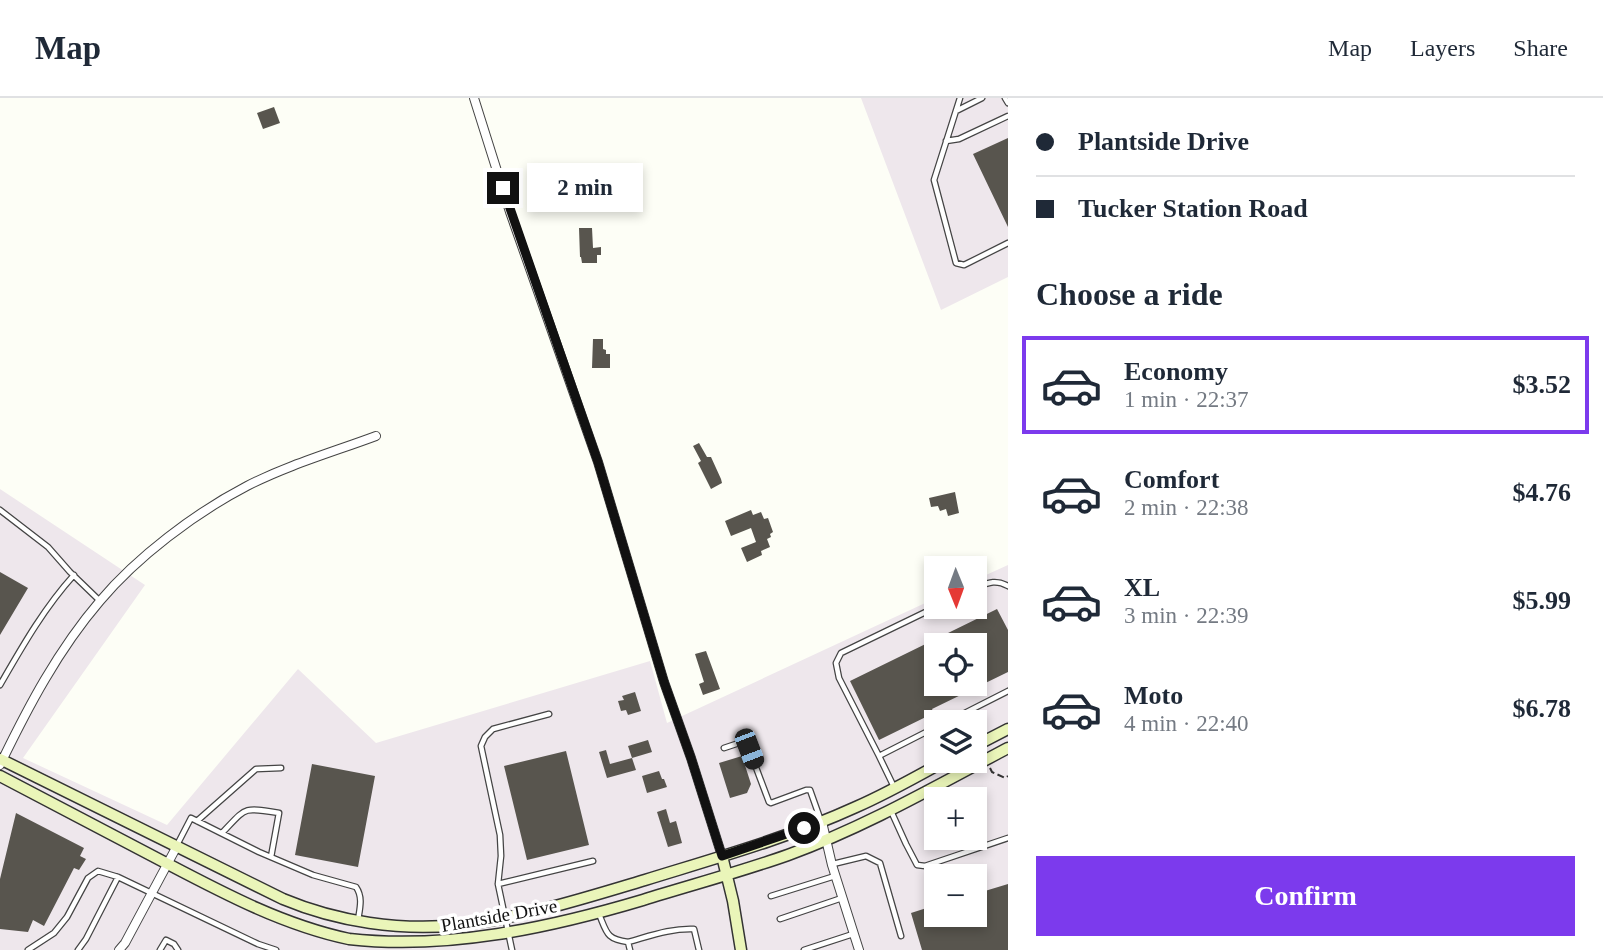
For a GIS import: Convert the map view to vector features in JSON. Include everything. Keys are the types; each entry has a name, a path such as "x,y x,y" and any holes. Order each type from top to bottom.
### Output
{"street":[{"path":"474,98 510,212 598,462 664,682 722,856 733,901 740,950"},
{"path":"1,761 41,685 70,639 100,601 165,539 207,509 247,486 376,436"},
{"path":"987,740 1008,729"},
{"name":"Plantside Drive","path":"0,776 276,917 350,939 428,945 471,941 599,913 788,855 891,811 1008,748"},
{"name":"Plantside Drive","path":"1,761 283,899 308,909 358,921 396,926 459,925 598,894 821,822 924,773"},
{"path":"951,773 953,777"},
{"path":"821,822 859,950"},
{"path":"119,950 177,846"}],"lane":[{"path":"960,98 934,180 956,263 964,265 1008,243"},
{"path":"956,111 982,98"},
{"path":"1005,98 1008,103"},
{"path":"946,141 959,139 1008,116"},
{"path":"0,510 48,547 100,601"},
{"path":"0,685 24,644 74,575"},
{"path":"987,584 999,582 1008,586"},
{"path":"895,788 839,678 836,663 841,653 924,613"},
{"path":"971,710 1008,691"},
{"path":"512,950 498,884 500,835 481,746 493,729 549,714"},
{"path":"879,756 924,733"},
{"path":"724,748 739,743 749,749 771,803 810,790 821,822"},
{"path":"197,821 256,769 281,768"},
{"path":"222,833 243,812 251,808 279,813 271,857"},
{"path":"891,811 917,865 925,866 1008,838"},
{"path":"177,846 191,818 313,875 356,887 360,893 358,921"},
{"path":"832,864 866,856 880,863 901,936"},
{"path":"498,884 593,861"},
{"path":"28,950 54,933 67,917 88,878 98,871 152,892 258,944 276,950"},
{"path":"771,896 836,876"},
{"path":"78,950 118,877"},
{"path":"780,919 843,898"},
{"path":"599,913 607,934 615,940 628,942 669,930 694,929 699,950"},
{"path":"804,950 854,934"},
{"path":"160,950 166,940 178,950"},
{"path":"628,942 630,950"}],"path":[{"path":"989,767 992,772 1005,778 1008,776"}],"shaded area":[{"path":"861,98 1008,98 1008,277 941,310"},
{"path":"0,489 145,585 23,758 167,825 298,669 376,743 650,661 667,723 924,604 924,620 987,620 987,575 1008,565 1008,950 0,950"}],"building":[{"path":"274,107 280,123 263,129 257,113"},
{"path":"1008,138 1008,227 973,154"},
{"path":"579,228 592,228 593,248 601,247 597,263 582,263"},
{"path":"593,339 603,339 603,349 606,354 610,354 610,368 592,368"},
{"path":"699,443 707,457 711,457 721,479 722,483 711,489 693,446"},
{"path":"955,492 959,513 948,516 946,509 940,511 938,506 931,507 929,498"},
{"path":"751,510 753,515 761,512 764,519 768,518 773,532 767,539 770,547 761,551 762,555 747,562 741,548 756,542 751,528 731,536 725,521"},
{"path":"0,572 28,588 0,635"},
{"path":"997,609 1008,630 1008,672 987,682 987,633 948,633 975,620 987,620 987,614"},
{"path":"924,645 924,696 959,696 932,710 924,710 924,718 879,740 850,681"},
{"path":"706,651 720,689 703,695 699,684 704,682 695,654"},
{"path":"635,692 641,711 628,715 626,710 621,711 618,701 624,700 622,696"},
{"path":"648,740 652,752 632,758 628,746"},
{"path":"606,750 610,764 632,758 636,770 607,778 599,752"},
{"path":"566,751 589,845 527,860 504,766"},
{"path":"742,756 751,784 747,793 730,798 719,763"},
{"path":"312,764 375,776 358,867 295,855"},
{"path":"659,771 667,787 647,793 642,776"},
{"path":"666,809 670,823 676,821 682,843 668,847 657,812"},
{"path":"16,813 84,848 80,856 86,859 79,870 74,868 44,926 33,920 28,932 0,929 0,879"},
{"path":"1008,884 1008,950 922,950 911,913 924,909 924,927 987,927 987,890"}],"route":[{"path":"503,188 598,462 664,682 722,856 804,828"}]}
